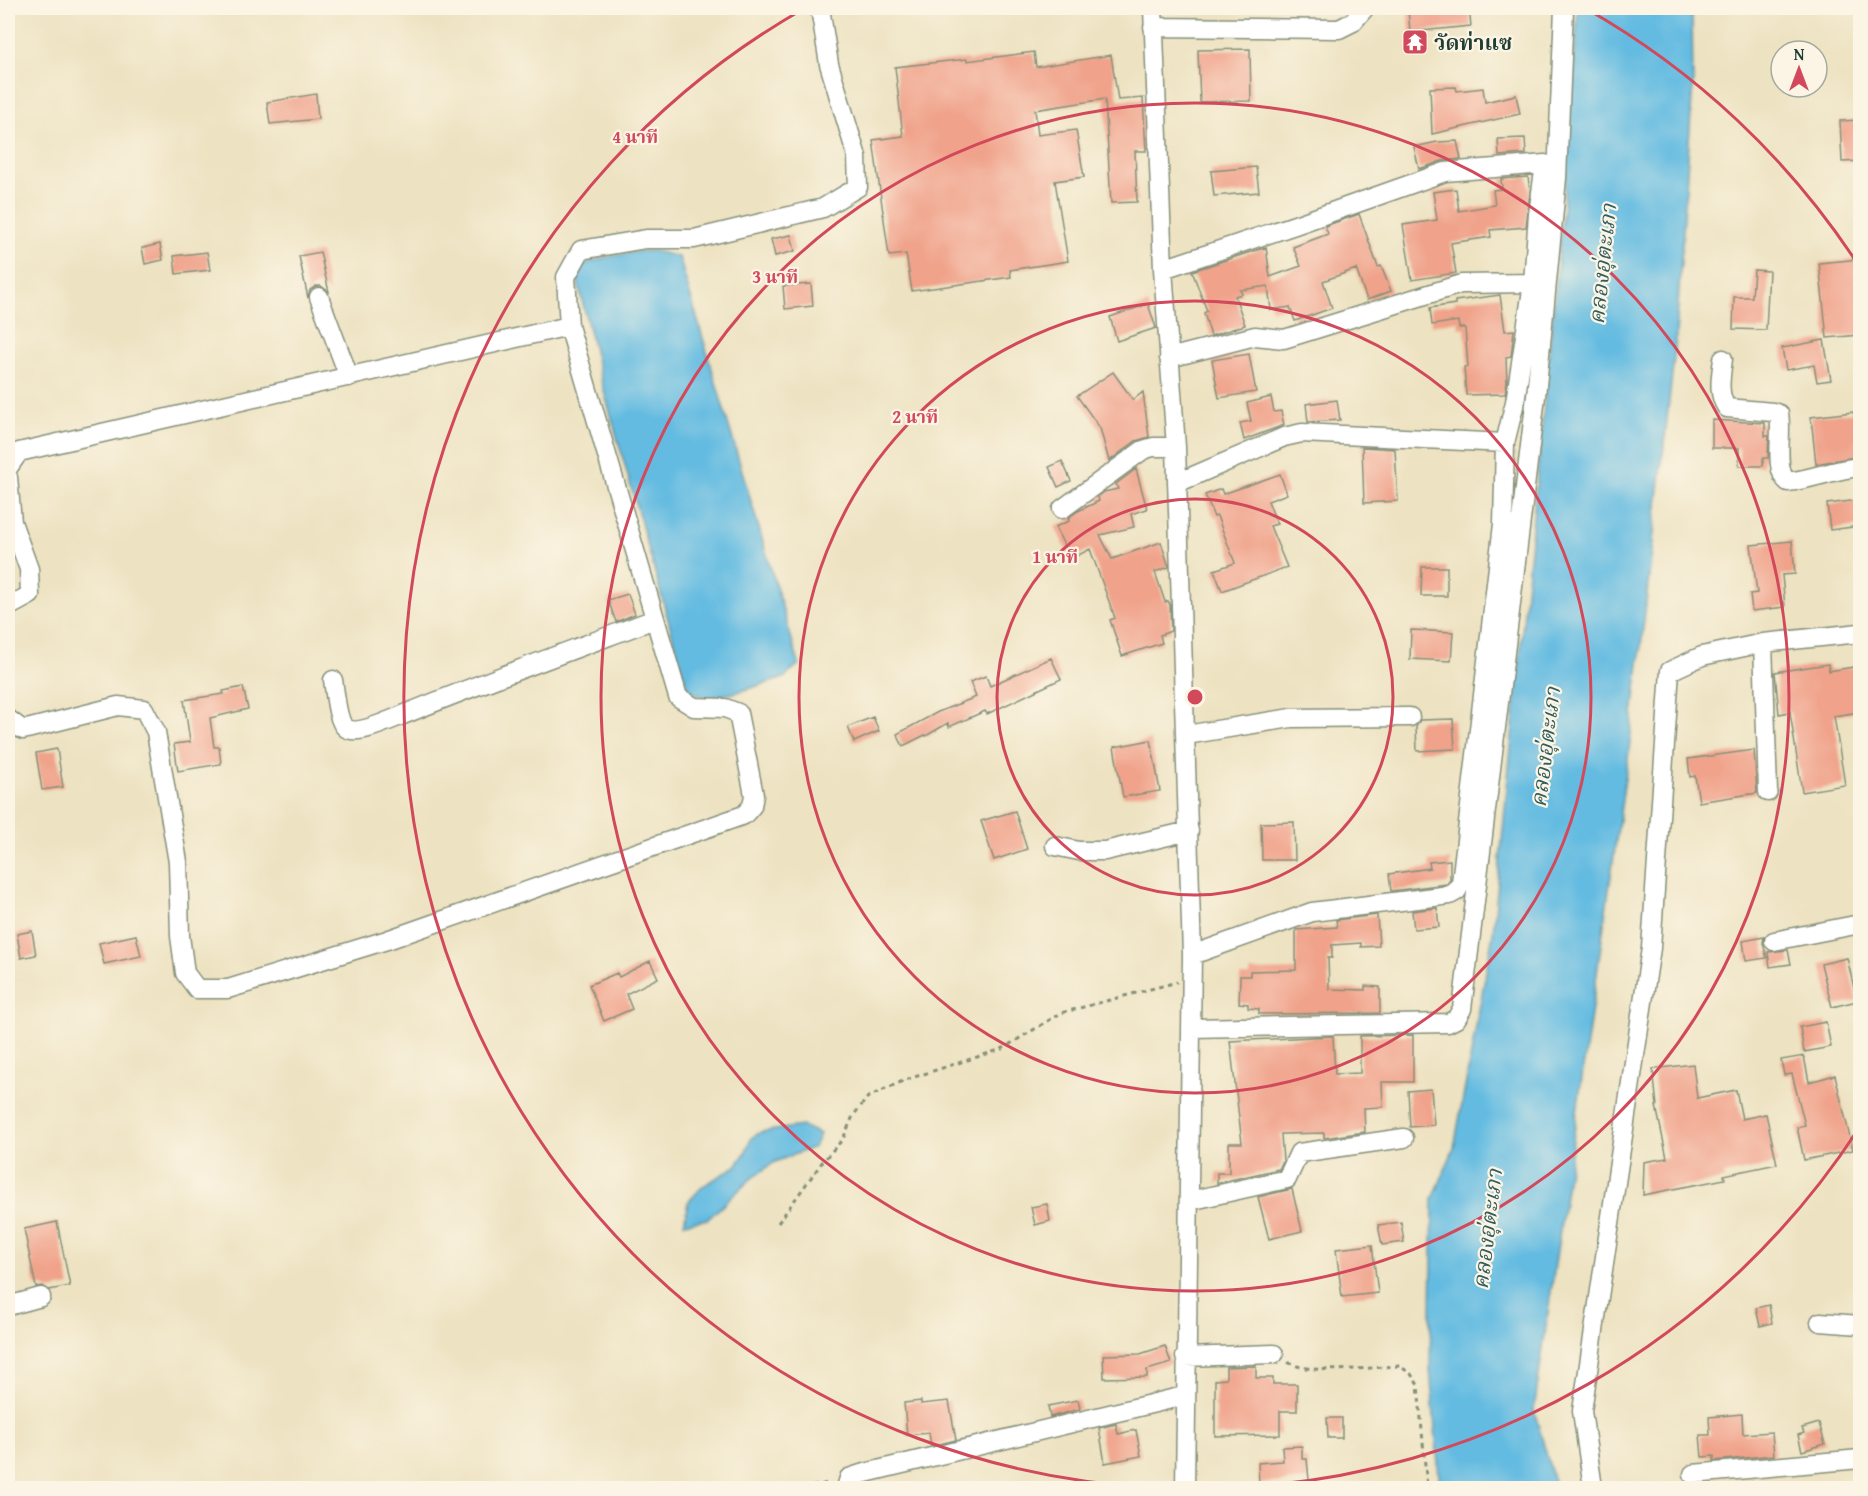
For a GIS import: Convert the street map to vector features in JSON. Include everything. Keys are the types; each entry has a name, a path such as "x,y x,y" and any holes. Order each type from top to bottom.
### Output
{"street":[{"path":"8,719 23,730 118,706 144,709 156,732 178,862 180,936 185,973 197,989 228,989 387,940 744,815 752,807 754,795 738,713 725,708 694,707 678,697 569,326 566,278 581,250 646,239 694,238 823,208 858,187 857,157 829,64 820,8"},
{"path":"1153,8 1163,269 1176,447 1192,955 1184,1396 1185,1488"},
{"path":"1153,27 1339,28 1353,22 1365,8"},
{"path":"1192,1028 1448,1023 1456,1019 1462,1009 1536,396 1557,178 1564,8"},
{"path":"1163,269 1445,172 1545,164 1538,214 1533,283 1515,402 1505,443 1503,524 1461,883 1457,891 1450,896 1312,912 1192,955"},
{"path":"1169,358 1255,336 1284,339 1461,284 1533,283"},
{"path":"319,297 349,376"},
{"path":"8,468 19,452 569,326"},
{"path":"1723,359 1720,391 1722,402 1727,408 1779,414 1781,423 1780,470 1783,479 1788,482 1798,481 1860,466"},
{"path":"1177,483 1284,436 1302,433 1505,443"},
{"path":"1062,509 1143,450 1153,447 1176,447"},
{"path":"8,477 10,523 29,569 30,595 8,607"},
{"path":"333,680 340,715 346,728 352,730 370,728 449,696 655,620"},
{"path":"1593,1488 1582,1411 1652,948 1670,671 1702,656 1763,643 1860,633"},
{"path":"1763,643 1768,792"},
{"path":"1186,735 1291,718 1410,717"},
{"path":"1055,846 1079,851 1105,851 1189,831"},
{"path":"1774,941 1860,924"},
{"path":"1189,1201 1287,1179 1299,1153 1404,1138"},
{"path":"8,1306 41,1297"},
{"path":"1820,1322 1860,1325"},
{"path":"1185,1357 1274,1354"},
{"path":"847,1483 861,1474 1184,1396"},
{"path":"1693,1474 1841,1463 1860,1459"}],"path":[{"path":"778,1223 823,1161 843,1139 853,1116 868,1097 905,1080 1002,1049 1061,1014 1192,978"},
{"path":"1274,1354 1296,1368 1318,1370 1400,1366 1411,1374 1418,1385 1427,1488"},
{"path":"804,1488 847,1483"}],"water":[{"name":"คลองอุ่ตะเภา","path":"1578,8 1692,8 1693,84 1675,349 1629,751 1534,1410 1556,1488 1440,1488 1430,1369 1433,1199 1454,1148 1493,933 1564,198"},
{"path":"640,251 655,251 679,257 799,664 784,678 708,698 695,694 687,687 601,380 577,279 582,265 602,258"},
{"path":"802,1126 820,1134 814,1147 775,1162 752,1178 708,1219 684,1223 688,1202 703,1186 736,1166 746,1152 751,1138 761,1132"}],"building":[{"path":"1408,8 1469,8 1471,26 1410,32"},
{"path":"1250,49 1251,101 1200,102 1198,50"},
{"path":"1034,52 1036,67 1111,55 1118,100 1143,98 1146,151 1135,151 1137,202 1111,203 1105,99 1035,110 1038,135 1076,130 1084,177 1055,181 1068,261 1010,270 1011,277 912,291 906,254 889,256 873,140 903,136 895,67"},
{"path":"1456,87 1457,91 1483,88 1485,102 1516,95 1520,114 1432,134 1430,88"},
{"path":"316,94 318,119 270,124 267,102"},
{"path":"1860,120 1860,161 1842,162 1840,121"},
{"path":"1525,138 1526,154 1499,156 1498,139"},
{"path":"1457,141 1461,159 1442,161 1419,169 1414,147"},
{"path":"1256,167 1259,192 1214,196 1211,171"},
{"path":"1528,177 1530,192 1526,227 1490,230 1491,237 1451,243 1456,273 1412,280 1403,225 1437,220 1433,192 1456,189 1459,211 1495,205 1493,190 1502,189 1501,179"},
{"path":"1359,214 1378,267 1381,266 1391,291 1367,300 1356,269 1323,281 1332,308 1295,321 1290,307 1271,310 1268,286 1240,290 1242,294 1235,296 1245,325 1211,336 1204,313 1207,311 1192,271 1266,247 1270,277 1301,266 1293,247 1328,234 1325,226"},
{"path":"791,235 795,251 775,256 771,239"},
{"path":"160,244 163,260 145,264 142,248"},
{"path":"207,252 210,270 176,274 174,256"},
{"path":"320,252 329,292 321,286 316,286 310,290 308,298 299,256"},
{"path":"1860,259 1860,335 1827,338 1819,263"},
{"path":"1754,270 1769,271 1766,330 1733,329 1734,297 1752,297"},
{"path":"811,284 813,306 785,309 783,286"},
{"path":"1500,295 1505,331 1514,330 1511,356 1506,357 1505,394 1466,395 1464,367 1468,367 1465,328 1459,328 1458,321 1432,325 1430,308 1455,304 1455,301"},
{"path":"1148,304 1156,328 1117,341 1110,317"},
{"path":"1824,340 1831,380 1817,382 1814,365 1786,370 1782,348"},
{"path":"1249,354 1256,392 1219,398 1212,360"},
{"path":"1113,372 1133,400 1143,392 1149,437 1136,441 1109,461 1100,428 1077,396"},
{"path":"1271,397 1274,412 1281,411 1284,425 1244,440 1240,423 1251,421 1247,403"},
{"path":"1337,400 1340,420 1308,422 1306,404"},
{"path":"1853,412 1854,415 1860,415 1860,456 1816,464 1811,417"},
{"path":"1712,420 1765,423 1765,436 1769,436 1768,458 1763,458 1763,466 1739,466 1739,448 1712,448"},
{"path":"1362,447 1395,449 1398,501 1364,503"},
{"path":"1062,461 1071,481 1058,487 1049,467"},
{"path":"1136,469 1147,509 1131,514 1134,527 1100,535 1112,559 1161,542 1169,567 1155,572 1165,602 1168,601 1170,605 1171,631 1160,635 1162,643 1122,656 1110,620 1115,618 1090,549 1071,559 1055,527 1069,521 1068,518 1078,511 1099,501 1098,497 1104,492 1118,489 1116,484"},
{"path":"1280,474 1287,494 1268,501 1277,524 1270,526 1287,567 1222,591 1214,570 1235,563 1217,516 1214,517 1205,495 1221,489 1223,494"},
{"path":"1859,500 1860,526 1830,530 1827,504"},
{"path":"1792,541 1795,574 1782,575 1785,607 1752,611 1750,594 1757,593 1751,545"},
{"path":"1422,567 1447,567 1447,596 1421,596"},
{"path":"628,594 635,614 616,622 608,600"},
{"path":"1411,630 1453,632 1451,661 1410,659"},
{"path":"1051,658 1061,679 987,714 985,711 949,727 948,723 903,746 897,734 938,712 976,697 970,682 986,676 990,686"},
{"path":"1828,664 1829,671 1860,666 1860,712 1834,716 1845,785 1802,792 1790,712 1779,714 1775,672"},
{"path":"243,687 248,709 210,718 214,747 219,747 221,764 178,771 174,744 190,742 184,700 224,694 223,691"},
{"path":"873,717 879,731 854,742 848,727"},
{"path":"1453,719 1455,749 1417,751 1416,727 1420,720"},
{"path":"1151,740 1160,791 1123,797 1114,747"},
{"path":"57,749 63,787 42,790 36,753"},
{"path":"1754,750 1757,793 1699,802 1695,776 1690,777 1688,759"},
{"path":"1015,811 1027,849 994,860 981,821"},
{"path":"1294,822 1295,860 1262,860 1261,823"},
{"path":"1450,860 1450,880 1447,884 1391,891 1389,874 1430,868 1429,862"},
{"path":"1437,908 1439,927 1414,929 1412,911"},
{"path":"1377,915 1379,946 1361,947 1361,943 1332,945 1332,958 1328,958 1329,989 1365,990 1365,986 1380,987 1380,1013 1259,1014 1259,1009 1248,1008 1248,1004 1239,1003 1240,976 1250,976 1250,971 1296,970 1296,930 1337,927 1336,920"},
{"path":"32,931 36,955 21,958 17,934"},
{"path":"136,935 141,956 104,964 99,943"},
{"path":"1764,937 1763,943 1767,958 1746,961 1743,941"},
{"path":"1788,950 1791,964 1770,967 1768,952"},
{"path":"1847,958 1857,1001 1832,1007 1821,964"},
{"path":"650,961 658,978 626,994 632,1009 604,1021 589,985 617,973 619,977"},
{"path":"1826,1022 1831,1047 1804,1052 1800,1027"},
{"path":"1413,1035 1413,1082 1382,1082 1383,1107 1364,1108 1365,1132 1324,1138 1324,1133 1281,1134 1283,1161 1279,1169 1217,1183 1217,1173 1229,1173 1229,1143 1242,1143 1230,1041 1333,1036 1335,1074 1360,1073 1360,1036"},
{"path":"1804,1056 1809,1082 1835,1075 1853,1150 1804,1160 1797,1127 1805,1125 1792,1074 1784,1075 1781,1060"},
{"path":"1693,1064 1697,1098 1736,1090 1742,1119 1766,1114 1777,1164 1724,1175 1725,1179 1643,1195 1644,1162 1667,1158 1656,1106 1653,1069"},
{"path":"1431,1089 1434,1125 1410,1127 1408,1091"},
{"path":"1292,1189 1302,1231 1269,1239 1258,1197"},
{"path":"1047,1204 1050,1221 1035,1225 1031,1207"},
{"path":"57,1222 70,1286 49,1290 43,1286 36,1287 24,1229"},
{"path":"1401,1222 1404,1242 1382,1245 1378,1225"},
{"path":"1372,1245 1378,1293 1342,1297 1336,1249"},
{"path":"1769,1305 1772,1323 1760,1326 1756,1308"},
{"path":"1165,1346 1171,1363 1147,1370 1147,1377 1104,1378 1103,1355 1140,1354"},
{"path":"1256,1366 1256,1378 1273,1378 1273,1384 1297,1384 1297,1411 1280,1411 1280,1435 1215,1436 1215,1380 1226,1379 1226,1367"},
{"path":"1078,1400 1080,1409 1050,1417 1048,1406"},
{"path":"921,1401 921,1404 949,1401 956,1440 931,1446 929,1433 907,1435 904,1403"},
{"path":"1742,1414 1743,1434 1772,1432 1774,1455 1714,1461 1714,1456 1702,1457 1700,1435 1710,1435 1709,1417"},
{"path":"1327,1418 1342,1418 1342,1438 1328,1438"},
{"path":"1819,1423 1825,1444 1802,1451 1798,1435 1804,1433 1802,1428"},
{"path":"1116,1424 1118,1434 1136,1430 1141,1456 1105,1463 1099,1428"},
{"path":"1302,1446 1302,1459 1307,1459 1309,1480 1259,1484 1258,1463 1283,1461 1282,1447"}],"place":[{"name":"วัดท่าแซ","path":"1415,42"}]}
